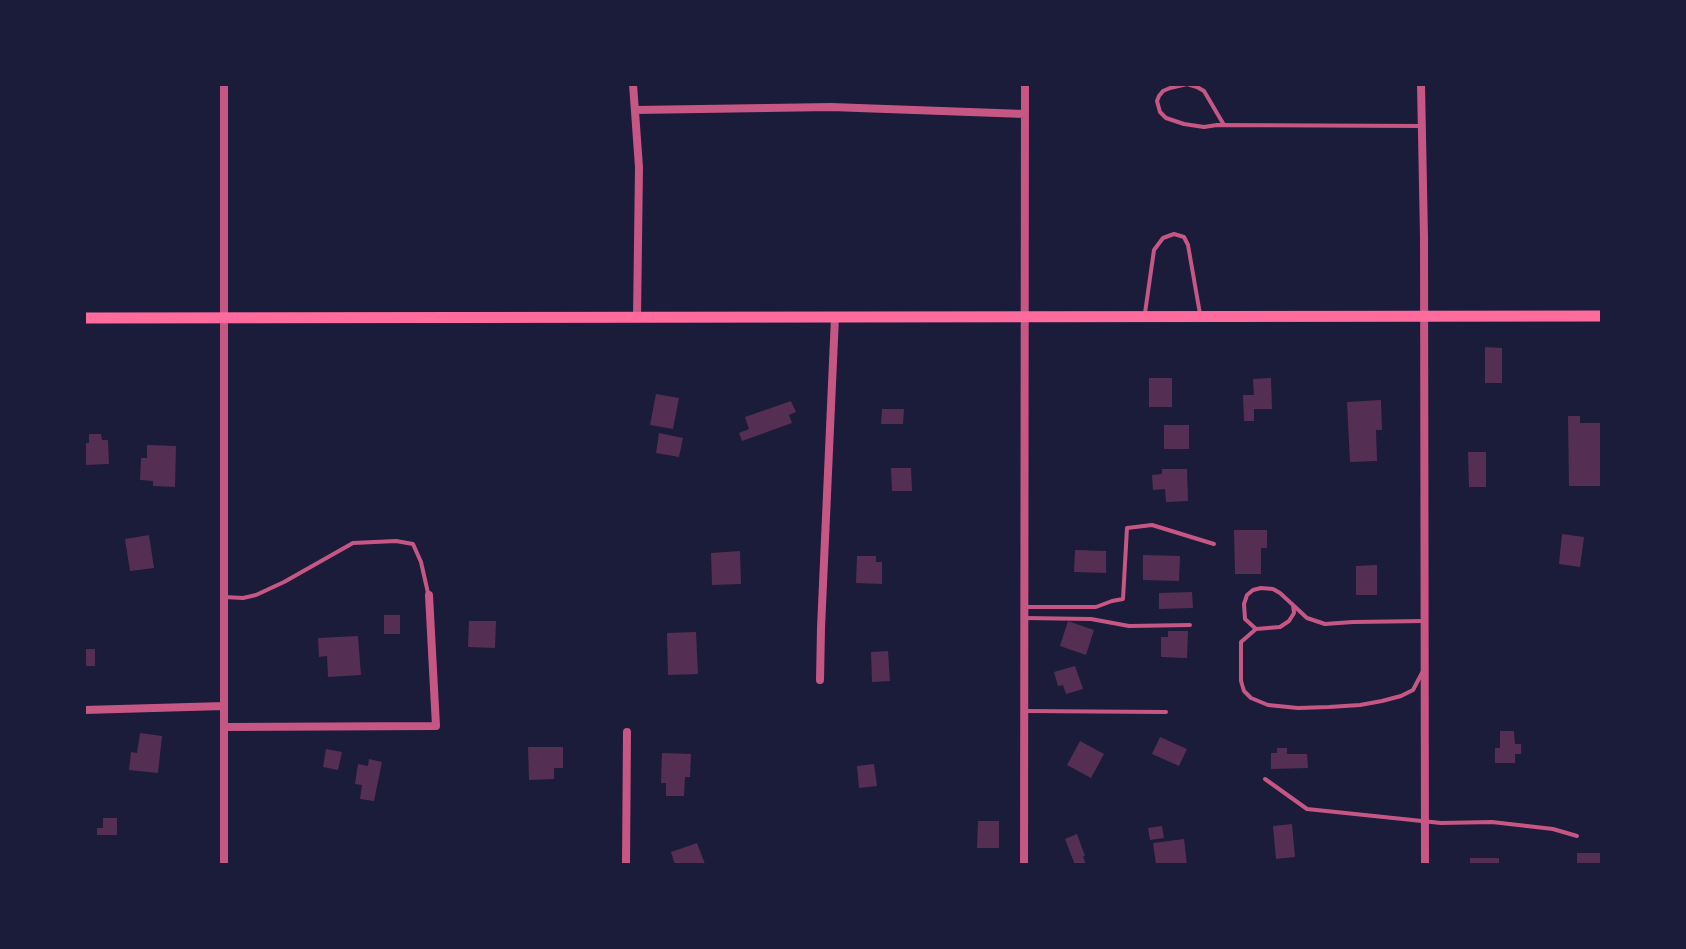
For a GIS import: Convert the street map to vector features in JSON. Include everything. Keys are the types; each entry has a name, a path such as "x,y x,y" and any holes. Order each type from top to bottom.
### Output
{"main road":[{"path":"84,318 1602,316"}],"street":[{"path":"224,84 224,865"},
{"path":"633,84 639,167 637,318"},
{"path":"1024,865 1025,84"},
{"path":"1421,84 1425,865"},
{"path":"635,110 831,107 1025,114"},
{"path":"820,680 835,317"},
{"path":"224,727 436,726 429,595"},
{"path":"84,710 224,706"},
{"path":"626,865 627,732"}],"lane":[{"path":"1224,125 1204,91 1197,87 1187,84 1170,88 1159,96 1160,112 1166,118 1196,127 1422,126"},
{"path":"1144,317 1154,250 1163,238 1174,234 1184,237 1188,245 1200,317"},
{"path":"1025,607 1096,607 1123,599 1127,528 1152,525 1214,544"},
{"path":"224,597 256,595 353,543 396,541 413,544 429,595"},
{"path":"1256,629 1245,619 1244,604 1247,595 1261,588 1273,589 1307,618 1325,624 1424,621"},
{"path":"1293,605 1294,613 1289,621 1280,627 1256,629 1241,642 1241,681 1244,691 1251,698 1268,705 1360,705 1401,696 1413,690 1424,669"},
{"path":"1025,618 1091,619 1129,626 1190,625"},
{"path":"1024,711 1166,712"},
{"path":"1265,779 1307,809 1441,823 1492,822 1553,829 1577,836"}],"building":[{"path":"1485,347 1502,348 1502,383 1485,383"},
{"path":"1149,378 1172,378 1172,407 1149,407"},
{"path":"1271,378 1272,409 1254,409 1254,421 1244,421 1243,395 1254,395 1253,379"},
{"path":"656,394 679,398 673,429 650,425"},
{"path":"1381,400 1382,430 1376,430 1377,461 1350,462 1347,402"},
{"path":"791,401 796,412 789,415 792,423 742,441 739,433 749,429 745,417"},
{"path":"882,409 904,409 903,424 881,424"},
{"path":"1568,416 1580,416 1580,423 1600,423 1601,486 1569,486"},
{"path":"1164,425 1189,425 1189,449 1164,449"},
{"path":"659,433 683,438 679,457 656,453"},
{"path":"89,434 101,434 102,440 108,440 109,464 84,465 84,443 89,443"},
{"path":"147,445 176,446 175,487 153,486 153,481 140,480 141,458 147,458"},
{"path":"1468,452 1486,452 1486,487 1469,487"},
{"path":"891,468 911,468 912,491 892,491"},
{"path":"1162,469 1187,469 1188,501 1166,502 1165,489 1153,490 1152,475 1162,474"},
{"path":"1234,530 1267,530 1267,548 1261,548 1261,574 1235,574"},
{"path":"1562,534 1584,537 1580,567 1559,564"},
{"path":"149,535 154,568 130,571 125,539"},
{"path":"1075,550 1106,551 1106,573 1074,572"},
{"path":"740,551 741,584 712,585 711,553"},
{"path":"1143,555 1180,556 1179,581 1143,580"},
{"path":"857,556 876,556 876,562 882,562 882,584 856,583"},
{"path":"1377,565 1377,595 1356,595 1356,566"},
{"path":"1192,592 1193,608 1159,609 1159,593"},
{"path":"384,615 400,615 400,634 384,634"},
{"path":"469,621 496,621 495,648 468,647"},
{"path":"1068,621 1094,630 1086,655 1060,646"},
{"path":"1168,631 1188,631 1187,658 1161,657 1161,637 1168,637"},
{"path":"696,632 698,674 668,675 667,633"},
{"path":"358,636 361,675 328,677 327,656 319,657 318,638"},
{"path":"84,649 95,649 95,666 84,666"},
{"path":"888,651 890,681 872,682 871,652"},
{"path":"1075,666 1083,689 1066,694 1063,685 1058,686 1054,672"},
{"path":"1500,731 1514,731 1515,744 1521,744 1521,754 1515,754 1515,763 1495,763 1495,748 1500,748"},
{"path":"140,733 162,736 158,773 129,770 131,752 137,753"},
{"path":"1160,737 1187,749 1179,766 1152,754"},
{"path":"1080,741 1104,754 1091,778 1067,765"},
{"path":"528,747 563,747 563,768 554,768 554,779 529,780"},
{"path":"1277,748 1287,748 1287,754 1307,754 1308,768 1271,769 1271,753 1277,753"},
{"path":"326,749 342,752 338,770 323,767"},
{"path":"662,753 691,754 690,777 685,777 684,796 666,796 666,783 661,783"},
{"path":"369,759 382,762 374,801 360,799 362,785 355,784 358,764 368,766"},
{"path":"874,764 877,786 859,788 857,766"},
{"path":"103,818 117,818 117,835 97,835 97,828 103,828"},
{"path":"978,821 999,821 999,848 977,848"},
{"path":"1292,824 1295,857 1276,859 1273,826"},
{"path":"1162,826 1164,838 1150,840 1148,828"},
{"path":"1077,834 1086,865 1075,865 1065,839"},
{"path":"1184,839 1187,865 1156,865 1153,843"},
{"path":"697,843 705,864 675,865 671,852"},
{"path":"1577,853 1600,853 1600,865 1577,865"},
{"path":"1470,858 1499,858 1499,865 1470,865"}]}
